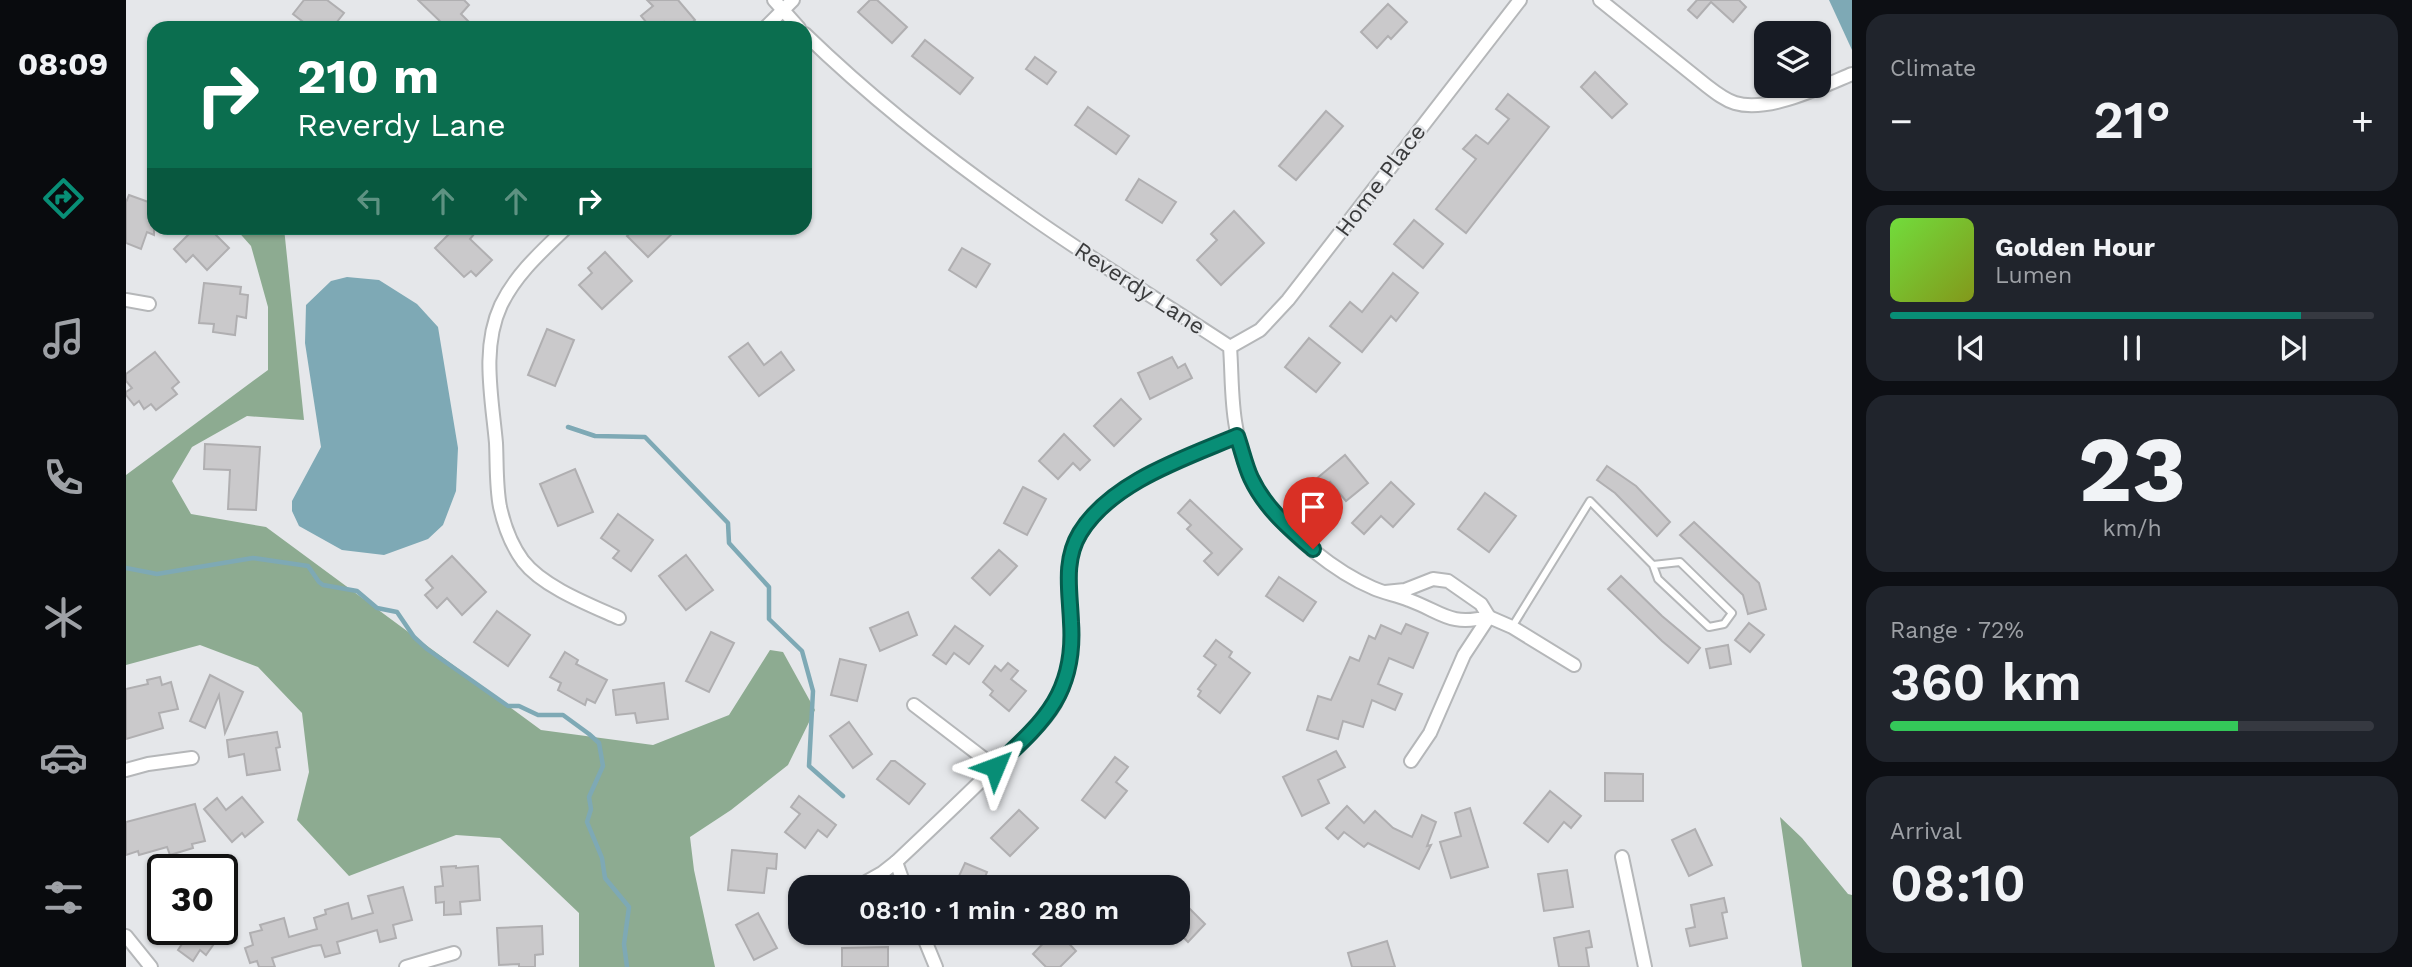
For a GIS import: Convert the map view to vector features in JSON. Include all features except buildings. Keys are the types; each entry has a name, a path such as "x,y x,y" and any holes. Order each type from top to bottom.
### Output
{"street":[{"path":"769,21 778,5 793,0"},
{"name":"Home Place","path":"1230,347 1259,330 1288,300 1520,0"},
{"path":"1600,0 1707,86 1722,97 1739,104 1757,106 1772,103 1852,74"},
{"path":"778,5 793,21"},
{"name":"Reverdy Lane","path":"812,40 863,86 969,172 1027,214 1230,347 1237,436 1250,477 1264,500 1285,524 1325,559 1372,588 1412,601 1433,612 1466,622 1489,617"},
{"path":"555,235 516,278 500,307 492,334 489,391 500,506 509,537 532,570 582,601 619,618"},
{"path":"126,300 149,304"},
{"path":"878,875 896,862 1047,715 1063,686 1072,642 1070,559 1081,532 1107,503 1166,465 1237,436"},
{"name":"Reverdy Lane","path":"1385,592 1405,590 1433,579 1448,581 1481,604 1489,617 1512,627 1574,665"},
{"path":"1411,761 1430,733 1464,655 1489,617"},
{"path":"914,705 995,767"},
{"path":"126,770 192,758"},
{"path":"1622,857 1645,967"},
{"path":"896,862 901,875"},
{"path":"126,936 151,967"},
{"path":"927,945 936,967"},
{"path":"406,967 454,953"}],"lane":[{"path":"1512,627 1590,501 1653,565 1658,579 1709,627 1724,624 1732,613 1680,562 1653,565"}],"green space":[{"path":"241,235 285,235 304,420 247,416 192,447 172,481 191,514 266,527 541,730 653,745 729,715 770,650 783,652 815,710 788,765 731,810 690,837 694,870 715,967 579,967 579,913 500,838 456,835 349,876 297,820 309,772 302,713 258,667 200,645 126,665 126,475 268,370 268,307 251,246"},
{"path":"1780,817 1802,838 1848,894 1852,895 1852,967 1802,967"}],"water":[{"path":"1829,0 1852,0 1852,50"},
{"path":"347,277 379,280 417,304 438,327 458,448 456,491 443,525 428,539 384,555 342,550 299,526 292,511 292,501 321,447 305,343 306,305 331,281"}],"waterway":[{"path":"568,427 595,436 645,437 728,523 729,543 769,587 769,619 802,651 813,691 809,766 843,796"},
{"path":"126,568 157,574 253,558 308,566 323,585 357,591 377,608 397,612 414,637 427,649 508,706 519,706 538,715 563,715 589,734 599,743 603,766 589,797 591,809 587,822 602,858 605,878 629,907 624,944 627,967"}],"route":[{"path":"995,767 1055,704 1068,668 1072,642 1068,579 1070,559 1081,532 1107,503 1120,494 1166,465 1237,436 1250,477 1264,500 1285,524 1313,549"}]}
